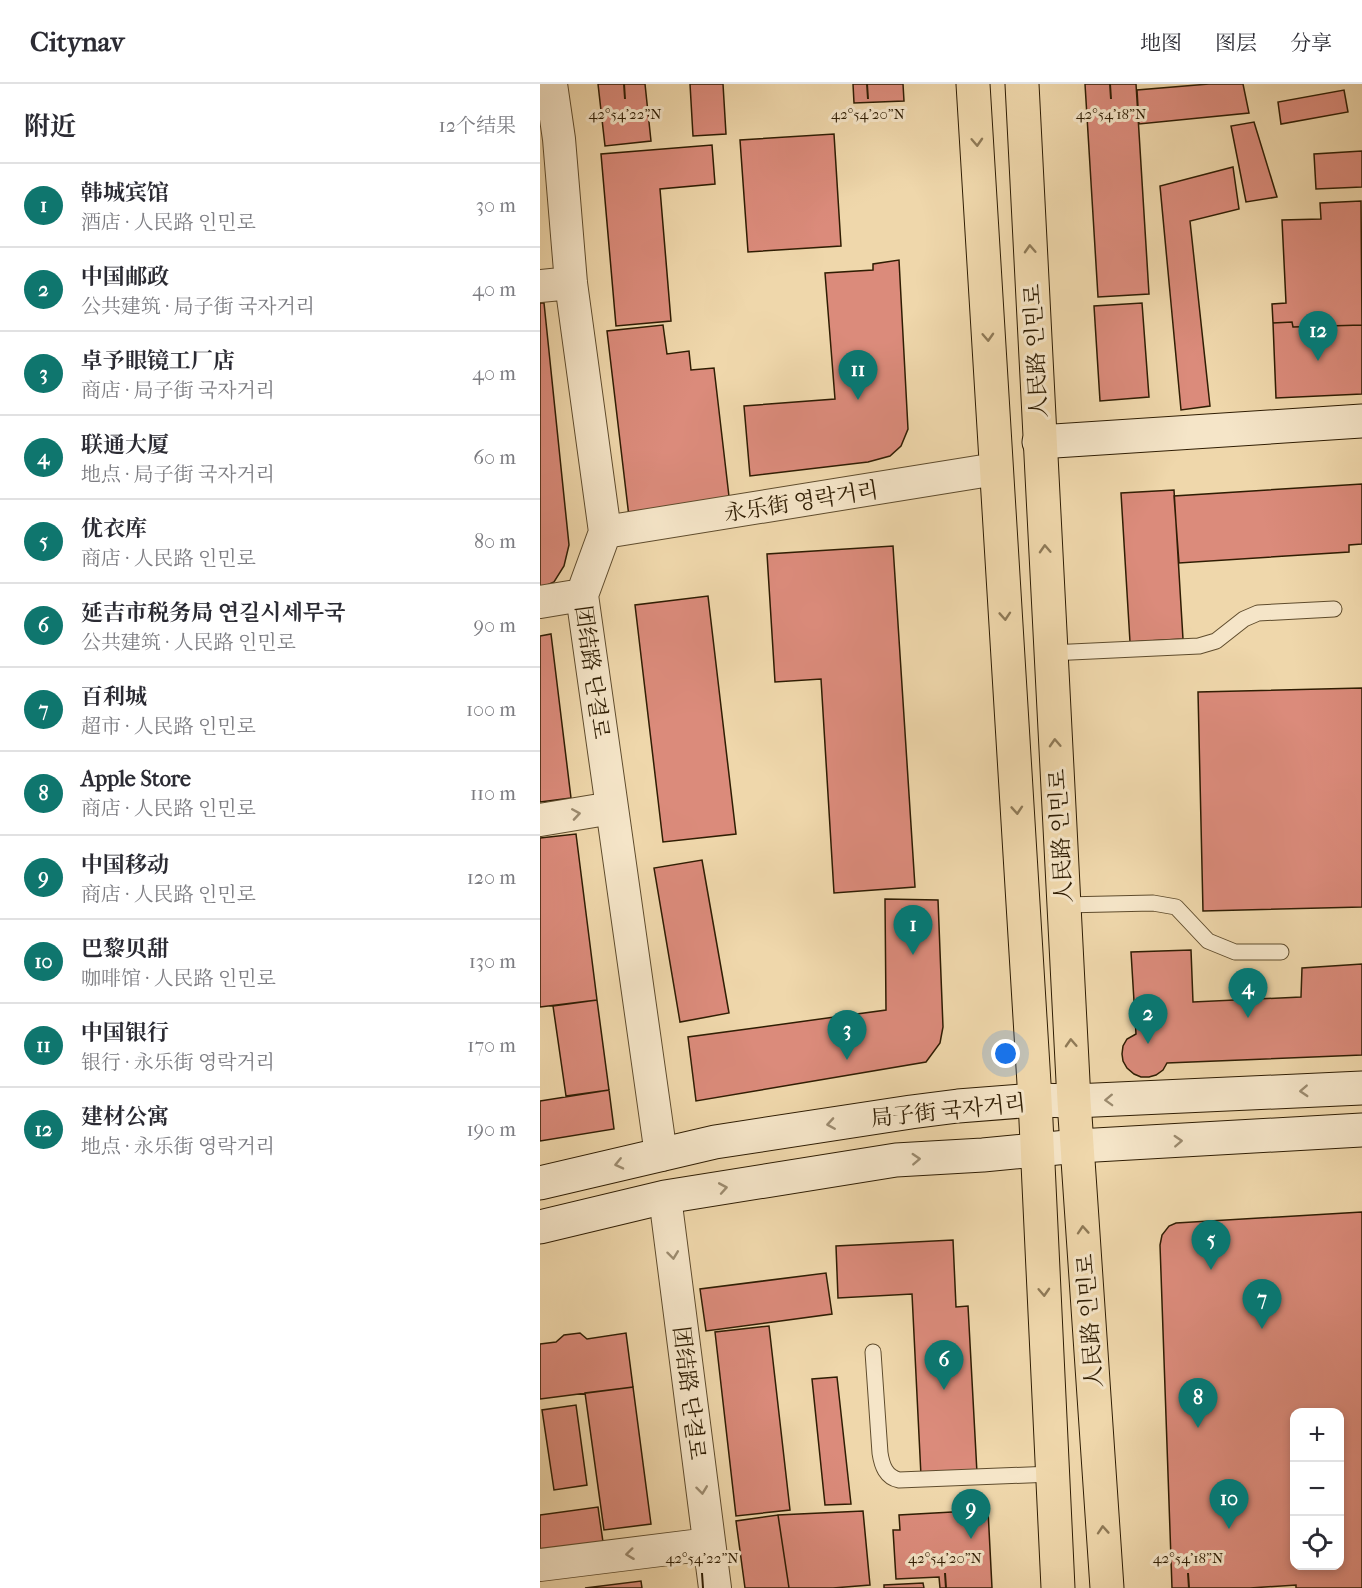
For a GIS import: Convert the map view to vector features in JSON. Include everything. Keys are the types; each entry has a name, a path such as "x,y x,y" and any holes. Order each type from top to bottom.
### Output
{"main road":[{"name":"人民路 인민로","path":"973,84 1035,1101 1058,1588"},
{"name":"人民路 인민로","path":"1022,84 1074,1101 1107,1588"},
{"path":"1040,442 1362,421"},
{"name":"局子街 국자거리","path":"540,1183 715,1142 958,1106 1362,1088"},
{"name":"局子街 국자거리","path":"540,1227 665,1197 896,1160 1078,1146 1362,1130"}],"street":[{"name":"团结路 단결로","path":"551,84 549,140 605,532 582,596 661,1155"},
{"path":"540,286 571,283"},
{"name":"永乐街 영락거리","path":"605,532 996,469"},
{"path":"540,602 582,596"},
{"path":"540,820 612,808"},
{"name":"团结路 단결로","path":"665,1197 715,1588"},
{"path":"540,1565 709,1544"}],"lane":[{"path":"1050,652 1199,646 1216,641 1244,619 1258,613 1334,609"},
{"path":"1064,905 1153,903 1164,905 1176,908 1209,941 1235,952 1281,952"},
{"path":"873,1352 880,1453 882,1466 891,1478 899,1480 1052,1474"}],"building":[{"path":"598,84 645,84 651,141 605,146"},
{"path":"690,84 723,84 726,134 693,136"},
{"path":"853,84 903,84 904,101 854,103"},
{"path":"1085,84 1136,84 1149,294 1098,297"},
{"path":"1209,84 1243,84 1249,113 1139,124 1137,90"},
{"path":"1344,90 1348,112 1281,124 1278,102"},
{"path":"1254,122 1277,197 1246,202 1231,126"},
{"path":"834,134 841,246 748,252 740,140"},
{"path":"712,145 715,184 660,189 671,321 616,326 601,154"},
{"path":"1362,151 1362,187 1316,189 1314,154"},
{"path":"1233,167 1239,209 1190,221 1210,406 1181,410 1160,186"},
{"path":"1361,201 1362,325 1293,327 1292,322 1273,323 1272,304 1286,303 1282,220 1321,219 1320,203"},
{"path":"899,260 908,429 901,446 890,456 868,462 750,476 744,406 835,399 825,273 873,270 873,264"},
{"path":"540,303 544,303 569,545 564,566 554,582 540,588"},
{"path":"1142,303 1149,397 1100,401 1094,306"},
{"path":"1292,322 1293,327 1362,325 1362,394 1276,398 1273,323"},
{"path":"663,325 667,354 689,351 691,370 714,368 730,505 629,517 607,331"},
{"path":"1362,484 1362,544 1349,545 1349,552 1179,563 1174,496"},
{"path":"1174,490 1183,639 1130,642 1121,493"},
{"path":"893,546 915,887 834,893 821,679 775,682 767,554"},
{"path":"708,596 736,834 663,842 635,605"},
{"path":"551,634 571,798 540,802 540,636"},
{"path":"1362,688 1362,907 1203,911 1198,692"},
{"path":"576,834 597,1000 540,1007 540,838"},
{"path":"702,860 729,1013 680,1022 654,868"},
{"path":"885,899 938,900 943,1027 940,1043 926,1062 696,1101 688,1037 886,1010"},
{"path":"1191,950 1193,1002 1301,997 1302,968 1362,964 1362,1055 1167,1063 1156,1075 1141,1077 1134,1074 1127,1068 1122,1054 1127,1039 1136,1034 1131,952"},
{"path":"597,1000 609,1090 566,1096 553,1006"},
{"path":"609,1090 614,1129 540,1141 540,1101"},
{"path":"1362,1212 1362,1588 1296,1588 1296,1585 1250,1588 1172,1588 1160,1245 1162,1235 1169,1226 1176,1223"},
{"path":"953,1240 956,1307 968,1306 977,1473 921,1476 912,1294 838,1298 836,1246"},
{"path":"826,1273 832,1314 706,1331 700,1289"},
{"path":"769,1326 790,1510 736,1516 715,1332"},
{"path":"580,1333 587,1339 626,1333 633,1387 540,1399 540,1344 556,1342 564,1335"},
{"path":"837,1377 851,1504 825,1505 812,1379"},
{"path":"633,1387 651,1524 604,1530 585,1393"},
{"path":"576,1405 587,1485 554,1490 542,1410"},
{"path":"598,1507 603,1542 540,1550 540,1515"},
{"path":"988,1510 992,1588 940,1588 939,1577 896,1579 893,1530 900,1530 899,1515"},
{"path":"863,1511 870,1585 789,1588 778,1515"},
{"path":"778,1515 789,1588 745,1588 736,1521"},
{"path":"641,1581 642,1588 585,1588"},
{"path":"923,1583 924,1588 884,1588 884,1585"}],"place":[{"name":"建材公寓","path":"1318,361"},
{"name":"中国银行","path":"858,400"},
{"name":"韩城宾馆","path":"913,955"},
{"name":"联通大厦","path":"1248,1018"},
{"name":"中国邮政","path":"1148,1044"},
{"name":"卓予眼镜工厂店","path":"847,1060"},
{"name":"优衣库","path":"1211,1270"},
{"name":"百利城","path":"1262,1329"},
{"name":"延吉市税务局 연길시세무국","path":"944,1390"},
{"name":"Apple Store","path":"1198,1428"},
{"name":"巴黎贝甜","path":"1229,1529"},
{"name":"中国移动","path":"971,1539"}]}
